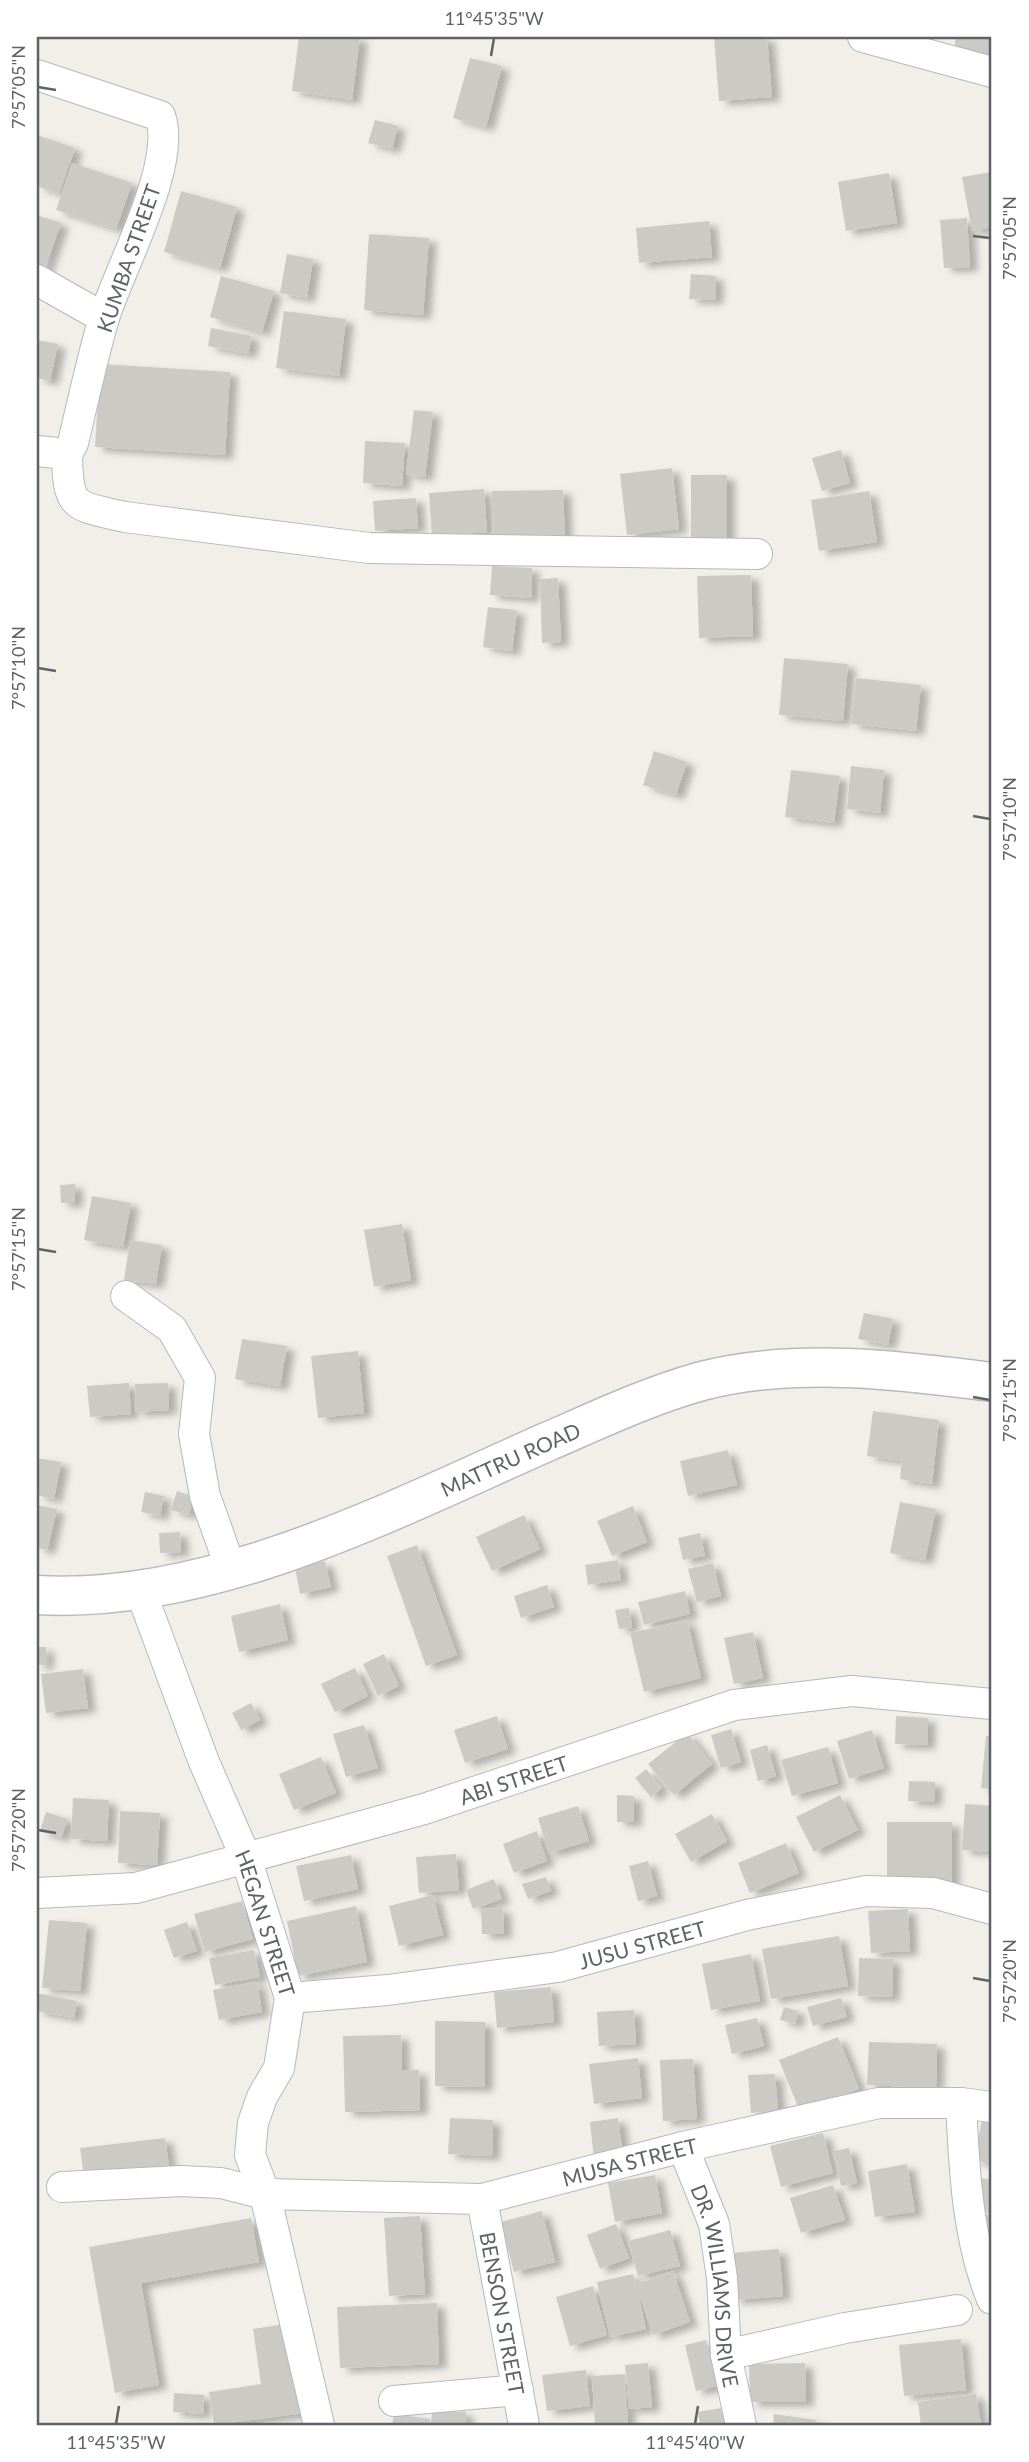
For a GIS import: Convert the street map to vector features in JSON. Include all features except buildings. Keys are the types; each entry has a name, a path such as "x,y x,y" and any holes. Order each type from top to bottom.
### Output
{"main road":[{"name":"MATTRU ROAD","path":"37,1595 141,1592 232,1572 438,1490 632,1403 704,1381 777,1370 864,1369 992,1382"}],"street":[{"path":"863,37 992,72"},
{"name":"KUMBA STREET","path":"37,75 160,116 165,131 153,191 104,317 73,443 66,454"},
{"path":"37,280 104,317"},
{"path":"37,451 66,454 67,486 72,500 85,508 125,517 369,548 757,554"},
{"path":"126,1296 172,1329 200,1378 194,1434 205,1496 232,1572"},
{"name":"HEGAN STREET","path":"141,1592 204,1762 246,1858 290,1998 279,2068 261,2097 253,2123 250,2155 265,2194 319,2425"},
{"name":"ABI STREET","path":"37,1893 136,1888 424,1808 734,1705 852,1691 992,1704"},
{"name":"JUSU STREET","path":"290,1998 388,1990 558,1967 747,1915 866,1891 933,1893 992,1909"},
{"name":"MUSA STREET","path":"62,2187 181,2181 221,2183 265,2194 482,2200 683,2147 879,2103 961,2103 992,2107"},
{"path":"961,2103 965,2180 983,2278 992,2299"},
{"name":"DR. WILLIAMS DRIVE","path":"683,2147 714,2224 722,2278 726,2355 741,2425"},
{"name":"BENSON STREET","path":"482,2200 524,2425"},
{"path":"726,2355 845,2328 957,2310"},
{"path":"394,2401 518,2390"}]}
